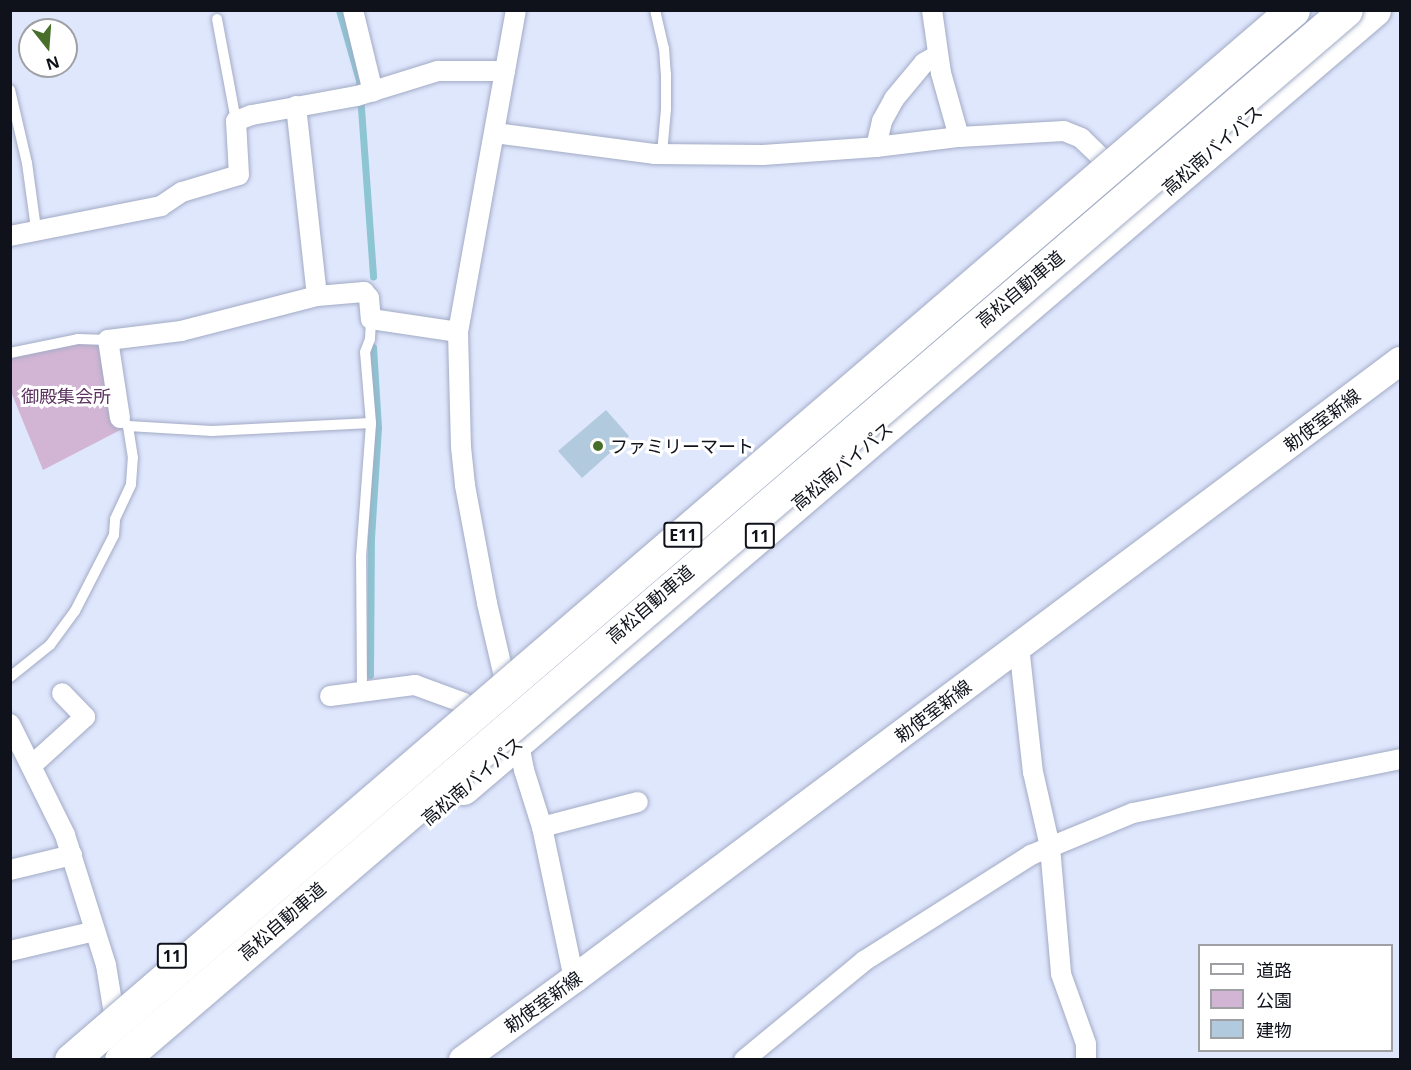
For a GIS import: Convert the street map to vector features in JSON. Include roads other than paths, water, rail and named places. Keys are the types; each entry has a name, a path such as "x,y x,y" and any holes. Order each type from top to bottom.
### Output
{"highway":[{"name":"11","path":"52,1059 503,668 1102,158 1270,10"},
{"name":"高松自動車道","path":"72,1059 1293,10"},
{"name":"高松自動車道","path":"122,1059 1346,10"},
{"name":"高松南バイパス","path":"144,1059 1374,10"}],"main road":[{"name":"勅使室新線","path":"463,1059 574,979 1401,361"}],"street":[{"path":"353,10 365,94"},
{"path":"516,10 458,332 461,447 465,485 487,603 518,742 542,827 574,979"},
{"path":"932,10 938,55 959,137"},
{"path":"876,147 882,121 894,99 924,63 938,55"},
{"path":"10,236 161,206 182,192 239,175 236,122 252,115 365,94 438,71 505,71"},
{"path":"296,106 317,296"},
{"path":"495,133 662,154 763,155 876,147 959,137 1064,131 1081,138 1102,158"},
{"path":"124,422 108,340 181,331 317,296 364,292 369,297 371,319 458,332"},
{"path":"1019,646 1033,772 1050,847 1061,974 1086,1044 1086,1059"},
{"path":"330,696 416,685 464,704"},
{"path":"31,766 86,717 62,693"},
{"path":"10,724 65,835 72,855 106,965 122,1059"},
{"path":"744,1059 864,961 1031,855 1133,813 1401,759"},
{"path":"542,827 639,802"},
{"path":"10,870 72,855"},
{"path":"10,951 95,931"}],"lane":[{"path":"655,10 664,48 666,74 662,154"},
{"path":"217,19 236,122"},
{"path":"10,90 27,163 36,229"},
{"path":"362,691 361,557 371,423 365,352 370,339 371,319"},
{"path":"10,353 78,339 108,340"},
{"path":"10,677 50,645 75,611 114,535 115,519 131,484 133,458 124,422 212,431 371,423"}],"waterway":[{"path":"339,10 359,80 373,277"},
{"path":"370,675 371,538 378,428 373,347"}],"place":[{"name":"ファミリーマート","path":"598,446"}],"park label":[{"name":"御殿集会所","path":"66,396"}]}
